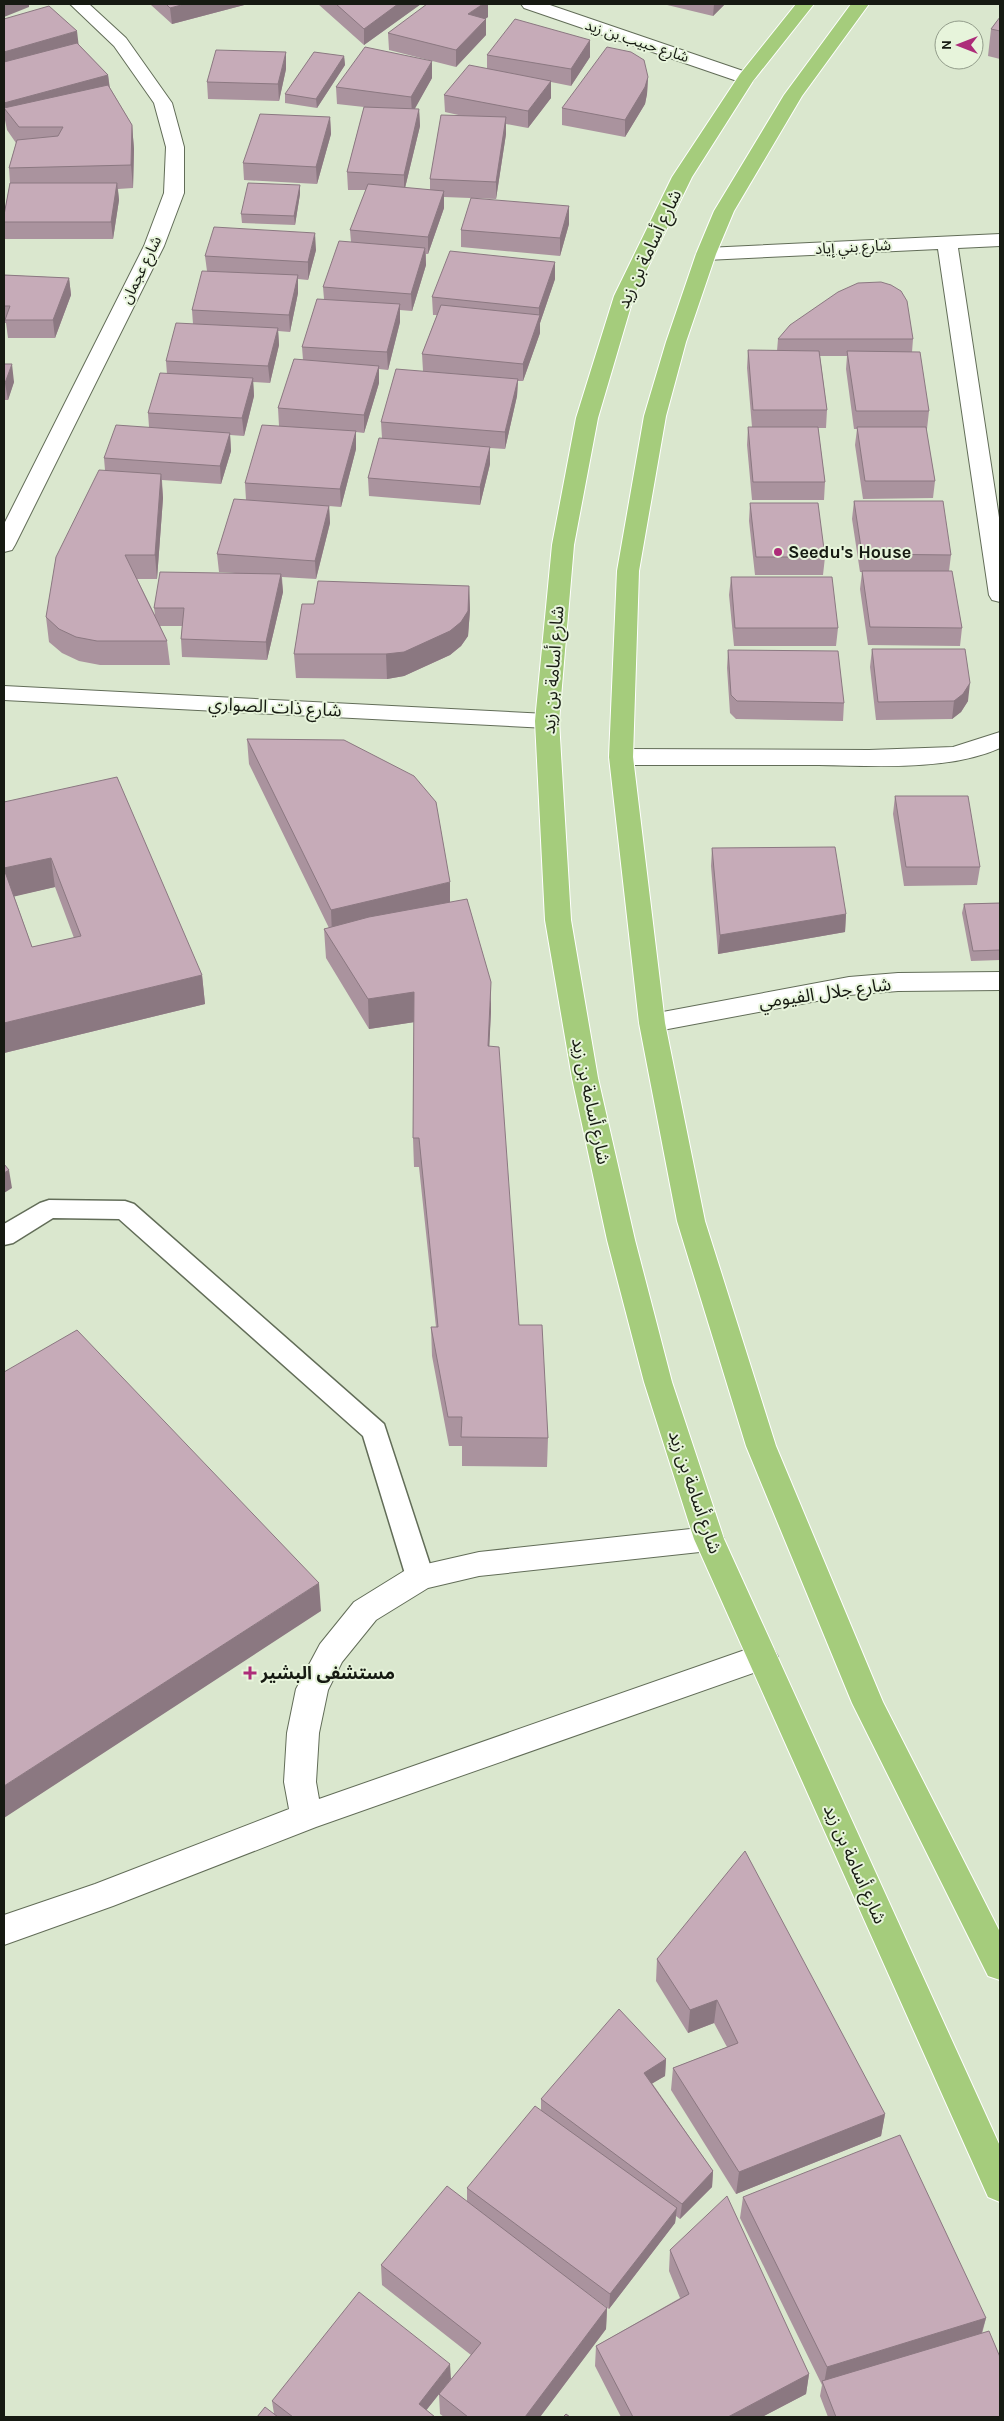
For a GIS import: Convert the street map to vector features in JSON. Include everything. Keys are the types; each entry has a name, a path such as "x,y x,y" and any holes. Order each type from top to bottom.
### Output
{"highway":[{"name":"شارع أسامة بن زيد","path":"805,4 746,78 682,177 624,296 587,418 563,545 547,721 558,920 585,1078 621,1240 658,1382 709,1539 1000,2185"},
{"path":"860,4 841,27 793,95 724,211 706,254 676,342 656,416 628,571 621,757 652,1023 691,1221 761,1446 868,1703 1000,1965"}],"street":[{"name":"شارع عجمان","path":"4,545 154,246 174,193 175,147 163,103 120,42 79,4"},
{"name":"شارع حبيب بن زيد","path":"530,4 746,78"},
{"name":"شارع بني إياد","path":"706,254 1000,240"},
{"path":"947,243 1000,595"},
{"name":"شارع ذات الصواري","path":"4,693 547,721"},
{"path":"621,757 869,758 953,755 978,750 1000,738"},
{"name":"شارع جلال الفيومي","path":"652,1023 849,986 898,982 1000,981"},
{"path":"306,1817 300,1782 303,1733 312,1689 331,1653 365,1611 420,1577 478,1564 709,1539"},
{"path":"4,1930 110,1893 306,1817 762,1657"}],"lane":[{"path":"4,1236 49,1209 125,1210 375,1431 420,1577"}],"building":[{"path":"166,4 185,4 170,8"},
{"path":"336,4 398,4 364,29"},
{"path":"427,4 483,4 468,14 486,19 456,50 388,33"},
{"path":"49,6 77,31 4,52 4,19"},
{"path":"1000,17 1000,31 991,29"},
{"path":"515,19 590,40 571,69 487,55"},
{"path":"77,43 108,75 4,103 4,62"},
{"path":"365,47 432,61 411,97 336,87"},
{"path":"607,47 631,52 644,60 648,77 645,87 625,120 562,108"},
{"path":"216,50 286,52 278,84 207,82"},
{"path":"314,52 344,56 316,99 285,94"},
{"path":"469,65 551,81 528,111 444,95"},
{"path":"108,85 132,125 131,165 9,168 17,140 58,136 63,127 19,127 4,108"},
{"path":"364,107 419,109 404,175 347,172"},
{"path":"260,114 330,117 316,167 243,163"},
{"path":"441,115 506,117 496,182 430,179"},
{"path":"10,183 117,183 111,222 4,222"},
{"path":"248,183 300,185 294,216 241,214"},
{"path":"368,184 444,191 428,237 350,230"},
{"path":"471,198 569,206 560,238 461,230"},
{"path":"214,227 315,233 308,262 205,256"},
{"path":"339,241 425,248 411,294 323,287"},
{"path":"450,251 555,262 539,308 432,297"},
{"path":"202,271 298,275 289,315 192,310"},
{"path":"4,275 69,278 53,320 5,320 10,306 4,306"},
{"path":"881,282 901,291 907,301 913,339 778,339 790,325 838,292 858,283"},
{"path":"317,299 400,304 387,352 302,347"},
{"path":"441,305 540,315 523,364 422,354"},
{"path":"176,323 278,328 268,366 166,361"},
{"path":"748,350 819,351 827,410 753,410"},
{"path":"847,351 920,352 929,411 856,411"},
{"path":"294,359 379,366 364,415 278,408"},
{"path":"4,364 12,364 5,383 4,382"},
{"path":"396,369 518,379 505,432 381,422"},
{"path":"160,373 253,378 242,418 148,413"},
{"path":"116,425 230,433 220,466 104,458"},
{"path":"262,425 356,431 340,489 245,483"},
{"path":"748,427 818,427 825,482 753,482"},
{"path":"857,427 926,427 935,481 865,481"},
{"path":"379,438 490,447 480,487 368,478"},
{"path":"99,470 161,474 155,555 125,555 167,641 97,641 76,637 59,629 46,617 56,557"},
{"path":"234,499 329,506 315,561 217,554"},
{"path":"854,501 943,501 951,555 862,554"},
{"path":"750,503 818,503 825,557 756,557"},
{"path":"862,571 952,571 962,628 870,627"},
{"path":"160,572 281,574 266,642 181,639 184,608 154,608"},
{"path":"731,577 832,577 838,628 735,628"},
{"path":"318,581 469,586 468,611 461,622 450,631 404,652 386,654 294,654 302,604 314,604"},
{"path":"872,649 965,649 970,683 963,694 954,701 878,702"},
{"path":"728,650 838,651 844,703 737,701 731,695"},
{"path":"247,739 344,740 414,776 436,802 450,882 331,910"},
{"path":"117,777 202,975 4,1023 4,869 32,947 81,936 51,858 4,868 4,802"},
{"path":"895,796 968,796 980,867 906,867"},
{"path":"835,847 846,914 720,935 712,848"},
{"path":"467,899 491,982 488,1046 499,1047 519,1325 542,1325 548,1438 461,1437 462,1417 448,1417 431,1327 438,1327 419,1138 413,1138 414,992 368,999 324,929 369,917"},
{"path":"1000,903 1000,950 973,951 964,904"},
{"path":"4,1164 9,1170 4,1173"},
{"path":"77,1330 319,1583 4,1786 4,1372"},
{"path":"745,1851 885,2114 739,2172 673,2068 738,2043 717,2000 690,2010 657,1959"},
{"path":"619,2009 666,2059 644,2073 713,2171 682,2204 541,2099"},
{"path":"535,2106 677,2208 610,2294 467,2188"},
{"path":"900,2135 986,2318 827,2367 743,2197"},
{"path":"447,2186 607,2308 525,2417 468,2417 439,2394 481,2343 381,2265"},
{"path":"727,2196 809,2374 728,2417 633,2417 596,2346 689,2294 670,2250"},
{"path":"359,2292 450,2364 419,2404 435,2417 293,2417 272,2401"},
{"path":"989,2331 1000,2357 1000,2417 836,2417 822,2381"},
{"path":"265,2407 278,2417 257,2417"}],"place":[{"name":"Seedu's House","path":"778,552"},
{"name":"مستشفى البشير","path":"250,1673"}]}
